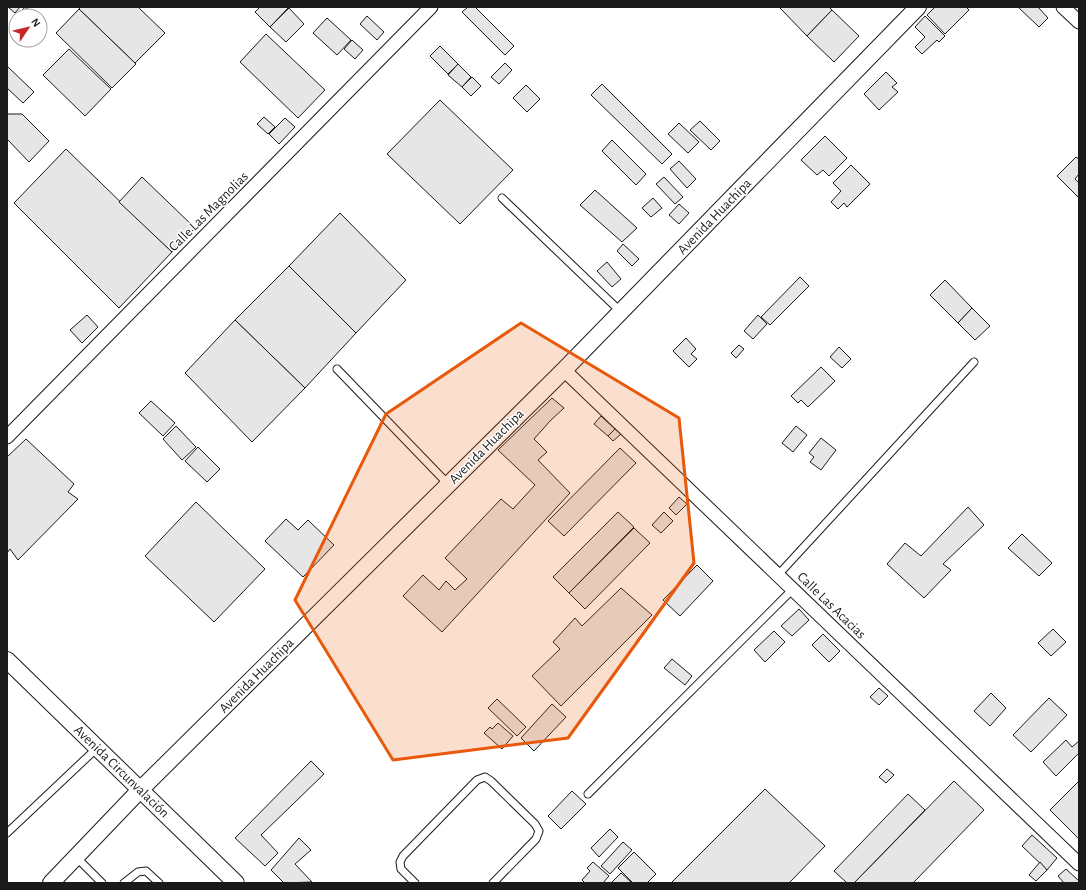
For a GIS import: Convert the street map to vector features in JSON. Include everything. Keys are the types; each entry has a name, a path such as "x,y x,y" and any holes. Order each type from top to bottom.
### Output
{"street":[{"name":"Calle Las Magnolias","path":"7,437 431,7"},
{"name":"Avenida Huachipa","path":"51,883 140,790 564,370 918,7"},
{"path":"1063,7 1079,22"},
{"name":"Calle Las Acacias","path":"564,370 1079,864"},
{"name":"Avenida Circunvalación","path":"7,660 236,883"}],"lane":[{"path":"502,198 620,312"},
{"path":"778,575 974,362"},
{"path":"337,369 448,484"},
{"path":"588,794 793,589"},
{"path":"7,833 97,748"},
{"path":"415,883 401,869 400,862 403,856 477,780 485,777 535,824 539,831 536,839 493,883"},
{"path":"76,857 102,883"},
{"path":"124,883 138,872 146,871 159,883"}],"highlighted area":[{"path":"521,323 679,418 694,563 568,738 393,760 295,600 386,414"}],"building":[{"path":"8,7 20,7 19,8"},
{"path":"81,7 138,7 165,33 135,63 79,9"},
{"path":"260,7 288,8 270,27 255,12"},
{"path":"468,7 475,7 514,46 505,55 462,12"},
{"path":"779,7 829,7 832,10 807,36"},
{"path":"935,7 966,7 969,10 945,34 927,15"},
{"path":"1018,7 1038,7 1048,18 1039,27"},
{"path":"289,8 304,24 286,42 270,27"},
{"path":"79,9 136,64 112,88 56,33"},
{"path":"832,10 859,36 834,62 807,36"},
{"path":"367,16 384,32 377,40 360,24"},
{"path":"925,16 945,36 939,42 937,40 922,54 915,47 925,37 915,27"},
{"path":"327,18 351,40 337,55 313,33"},
{"path":"266,34 325,90 298,118 240,62"},
{"path":"352,40 363,50 355,59 344,49"},
{"path":"440,46 458,64 448,74 430,56"},
{"path":"69,49 111,89 85,116 43,75"},
{"path":"505,63 512,70 499,84 491,77"},
{"path":"458,64 471,77 462,87 448,75"},
{"path":"7,66 34,92 23,103 7,88"},
{"path":"886,72 897,83 892,87 898,92 879,110 864,94"},
{"path":"472,77 481,86 471,96 462,87"},
{"path":"602,84 672,154 662,164 591,95"},
{"path":"526,85 540,99 527,112 513,98"},
{"path":"440,100 513,170 460,224 387,154"},
{"path":"7,114 22,114 49,141 29,162 7,139"},
{"path":"264,117 275,127 268,134 257,124"},
{"path":"285,118 295,127 279,144 269,134"},
{"path":"700,121 720,141 711,150 690,130"},
{"path":"679,123 699,142 688,153 668,134"},
{"path":"825,136 847,158 829,176 823,170 817,175 801,160"},
{"path":"612,140 646,174 636,185 602,151"},
{"path":"66,149 172,252 119,308 14,203"},
{"path":"1076,157 1079,159 1079,174 1075,179 1079,183 1079,198 1057,176"},
{"path":"679,161 696,179 687,188 670,169"},
{"path":"851,165 870,184 847,207 844,203 838,209 831,202 841,191 833,183"},
{"path":"142,177 195,228 172,252 119,202"},
{"path":"664,177 683,197 675,204 656,184"},
{"path":"595,190 637,228 622,242 580,205"},
{"path":"653,198 662,208 651,217 642,208"},
{"path":"679,204 689,213 679,224 669,215"},
{"path":"340,213 406,280 356,333 289,266"},
{"path":"623,244 639,259 632,266 617,251"},
{"path":"607,262 621,279 612,287 597,271"},
{"path":"289,266 356,333 305,388 235,320"},
{"path":"800,277 809,286 770,325 761,317"},
{"path":"945,280 972,308 958,323 930,295"},
{"path":"972,308 990,326 975,340 958,323"},
{"path":"87,315 98,327 82,343 70,330"},
{"path":"758,315 767,324 753,339 744,331"},
{"path":"235,320 305,388 252,442 185,373"},
{"path":"686,338 696,349 691,354 697,359 689,367 673,351"},
{"path":"739,345 744,349 736,358 731,353"},
{"path":"839,347 851,359 842,368 830,357"},
{"path":"821,367 835,381 808,407 801,400 798,403 791,396"},
{"path":"552,398 564,408 534,439 547,452 538,460 570,493 442,632 403,596 423,575 439,590 446,581 455,590 467,579 445,558 501,499 513,509 535,485 498,450"},
{"path":"151,401 175,423 163,436 139,413"},
{"path":"601,416 615,429 608,436 594,424"},
{"path":"176,426 196,447 182,460 163,439"},
{"path":"796,426 807,435 793,452 782,443"},
{"path":"615,429 621,434 613,441 608,436"},
{"path":"821,438 836,450 821,470 810,462 814,457 809,453"},
{"path":"26,439 74,484 68,492 78,499 18,560 10,549 7,553 7,457"},
{"path":"198,447 220,469 207,482 185,461"},
{"path":"620,448 636,463 564,536 548,521"},
{"path":"679,497 687,504 676,515 669,508"},
{"path":"196,502 265,569 214,622 145,556"},
{"path":"968,507 984,525 943,564 951,570 924,598 887,564 905,543 921,556"},
{"path":"618,512 634,527 569,593 553,577"},
{"path":"664,512 673,521 661,533 652,525"},
{"path":"286,519 298,530 308,520 334,545 303,577 265,541"},
{"path":"634,528 650,543 585,609 569,593"},
{"path":"1022,534 1052,563 1039,576 1008,548"},
{"path":"697,565 713,581 680,616 663,600"},
{"path":"621,588 652,615 561,706 532,676 560,649 553,642 575,618 582,626"},
{"path":"799,609 809,620 792,636 781,626"},
{"path":"1053,629 1066,642 1051,656 1038,643"},
{"path":"774,631 785,642 765,662 754,650"},
{"path":"823,634 840,651 829,662 812,645"},
{"path":"672,659 692,676 685,685 664,668"},
{"path":"879,688 888,696 879,705 870,697"},
{"path":"991,693 1006,708 990,726 974,711"},
{"path":"1049,698 1067,715 1031,752 1013,735"},
{"path":"497,699 526,727 517,736 488,708"},
{"path":"552,704 566,717 534,751 521,738"},
{"path":"498,723 513,736 502,749 484,733 490,727 492,729"},
{"path":"1066,740 1072,747 1079,741 1079,753 1056,776 1043,762"},
{"path":"311,761 324,774 261,835 278,853 265,866 235,838"},
{"path":"887,769 894,775 886,783 879,777"},
{"path":"954,781 984,810 913,883 854,883"},
{"path":"1079,781 1079,839 1050,810"},
{"path":"765,789 825,846 789,883 671,883"},
{"path":"572,791 586,804 561,829 548,816"},
{"path":"908,794 925,810 854,883 847,883 834,871"},
{"path":"610,829 618,837 599,857 591,848"},
{"path":"1032,835 1057,858 1047,870 1022,846"},
{"path":"299,838 311,850 295,864 312,882 284,883 271,870"},
{"path":"623,842 632,850 610,874 601,866"},
{"path":"634,852 656,874 647,883 633,883 618,868"},
{"path":"593,862 609,876 603,883 585,883 582,880 590,871 587,868"},
{"path":"1040,862 1047,870 1036,881 1029,875"},
{"path":"1066,869 1079,881 1079,883 1064,883 1058,876"},
{"path":"621,873 632,883 611,883"}]}
